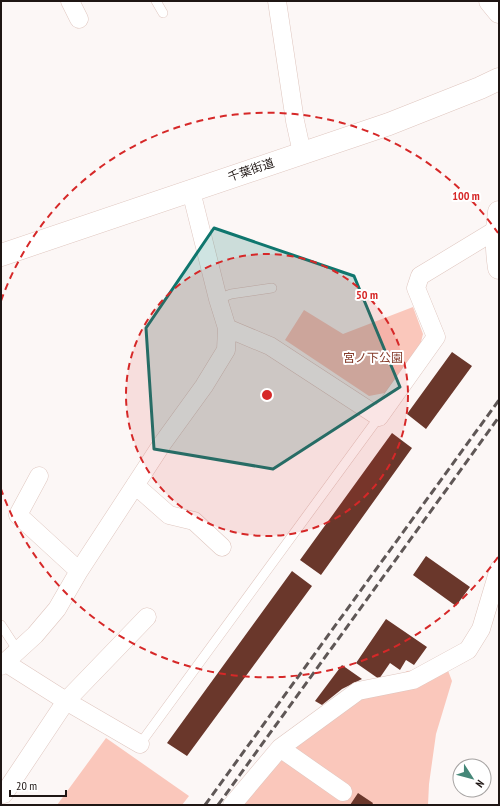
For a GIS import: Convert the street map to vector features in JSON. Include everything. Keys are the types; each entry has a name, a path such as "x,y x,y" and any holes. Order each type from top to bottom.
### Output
{"main road":[{"path":"490,1 499,12"},
{"name":"千葉街道","path":"1,255 396,121 499,79"},
{"path":"498,221 496,252 499,268"}],"street":[{"path":"70,1 79,19"},
{"path":"277,1 295,121 302,153"},
{"path":"140,744 66,701 8,660 35,635 57,608 79,571 135,485 162,444 204,386 226,350 227,328 191,191"},
{"path":"227,328 270,346 379,417 436,337 416,288 420,276 498,221"},
{"path":"39,476 18,514 79,571"},
{"path":"135,485 169,515 194,521 222,547"},
{"path":"232,805 280,748 358,691 413,680 468,650 481,629 499,569"},
{"path":"1,792 4,794 66,701 147,617"},
{"path":"280,748 343,792"}],"lane":[{"path":"156,1 163,13"},
{"path":"218,298 231,294 272,288"},
{"path":"140,744 379,417"},
{"path":"1,625 8,660"}],"highlighted area":[{"path":"214,228 354,276 400,387 273,469 154,449 146,328"}],"green space":[{"name":"宮ノ下公園","path":"413,307 423,334 419,350 390,392 369,396 285,340 304,310 343,334"},
{"path":"447,668 452,681 436,734 429,784 428,805 241,805 305,721 357,700 407,671"},
{"path":"106,738 189,796 182,805 57,805"}],"building":[{"path":"452,352 472,366 426,429 407,414"},
{"path":"392,433 412,448 321,575 300,560"},
{"path":"426,556 470,587 456,606 413,575"},
{"path":"292,571 312,586 187,756 167,743"},
{"path":"386,619 427,647 414,665 406,660 400,670 390,663 379,679 356,663"},
{"path":"342,665 362,679 342,689 322,705 315,701"},
{"path":"358,793 373,803 372,805 350,805"}],"railway":[{"path":"205,805 499,400"},
{"path":"218,805 499,417"}]}
